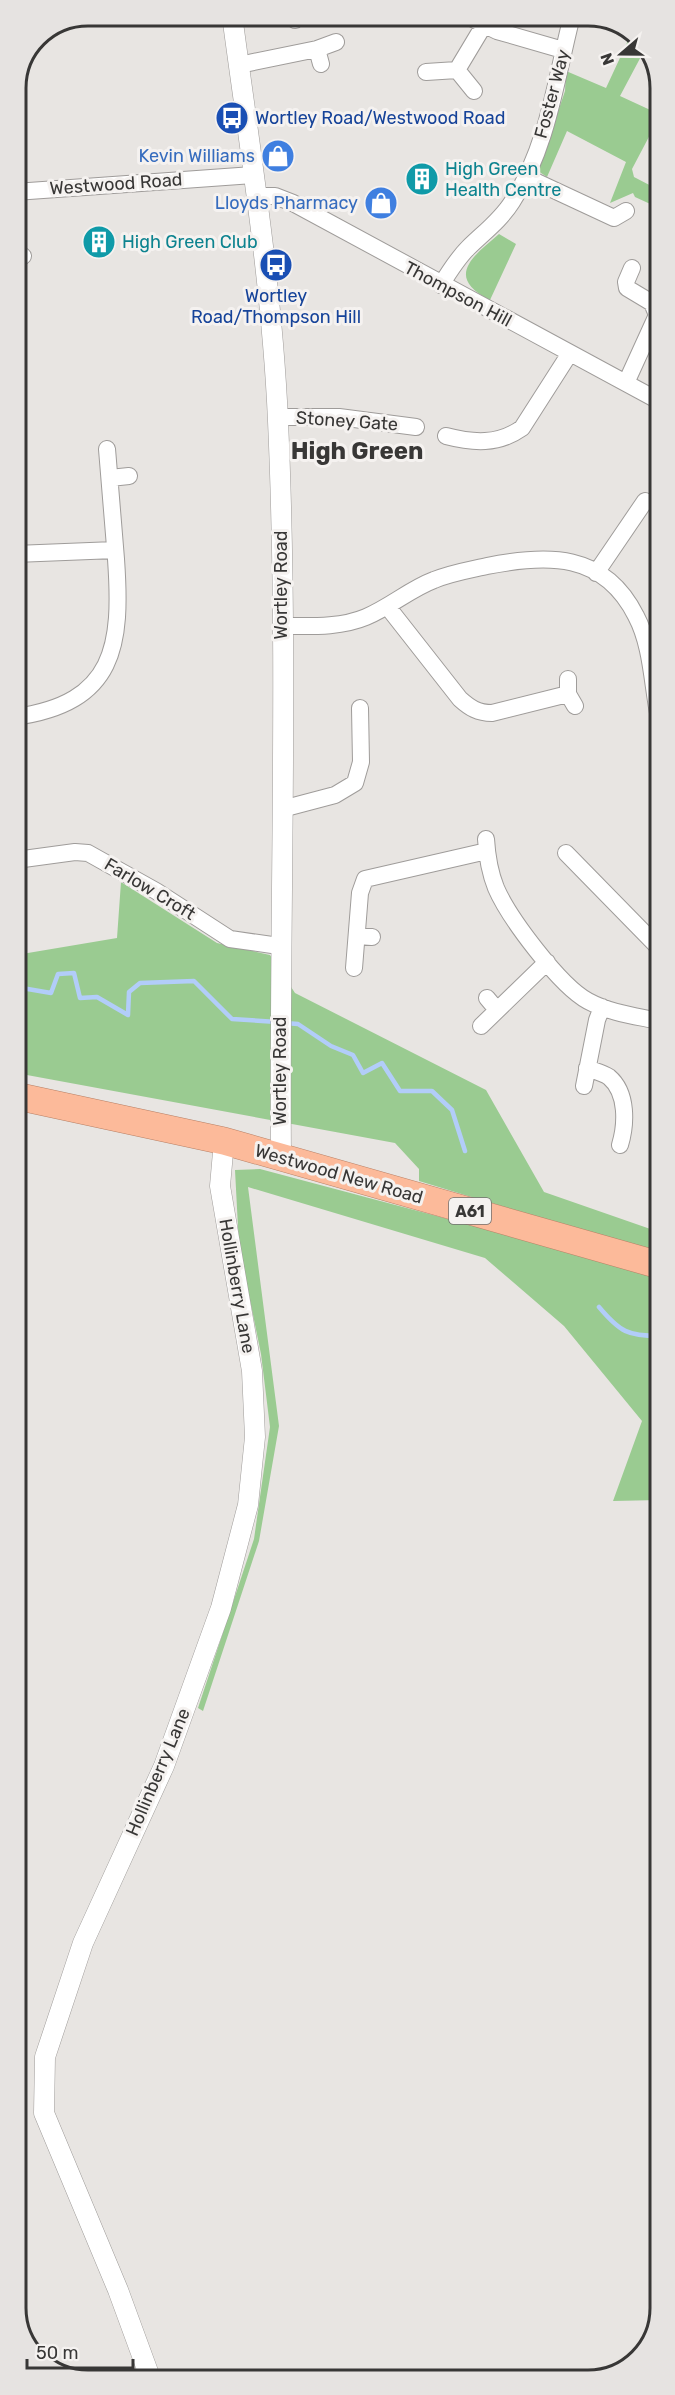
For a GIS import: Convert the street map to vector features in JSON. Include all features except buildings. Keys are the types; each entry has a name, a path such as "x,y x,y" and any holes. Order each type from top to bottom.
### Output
{"highway":[{"name":"Westwood New Road","path":"26,1098 224,1141 650,1262"}],"street":[{"name":"Wortley Road","path":"234,26 267,280 278,417 282,809 279,946 281,1158"},
{"path":"457,70 483,26"},
{"path":"487,26 563,50"},
{"name":"Foster Way","path":"441,285 465,250 501,217 526,177 537,151 569,26"},
{"path":"239,65 319,57 336,42"},
{"path":"426,72 457,70"},
{"path":"457,70 474,91"},
{"name":"Westwood Road","path":"26,191 253,175"},
{"path":"526,177 614,218 626,211"},
{"name":"Thompson Hill","path":"255,196 274,196 293,203 650,396"},
{"path":"632,268 626,282 627,288 650,302"},
{"path":"626,383 650,330"},
{"path":"446,436 482,442 511,435 522,428 570,353"},
{"name":"Stoney Gate","path":"278,417 339,417 416,427"},
{"path":"26,714 63,704 88,687 107,664 113,651 119,619 107,449"},
{"path":"110,478 129,476"},
{"path":"596,573 645,501"},
{"path":"26,554 115,550"},
{"path":"281,626 348,623 387,606 433,580 525,559 558,558 596,573 621,592 630,604 650,648"},
{"path":"387,606 460,699 476,710 492,712 570,693"},
{"path":"282,809 335,795 356,783 361,762 360,708"},
{"path":"354,968 364,937 360,893 365,879 486,845 497,891 547,962 569,987 602,1008 650,1019"},
{"name":"Farlow Croft","path":"26,859 75,852 88,853 156,891 230,939 279,946"},
{"path":"566,853 580,879 650,940"},
{"path":"481,1026 492,1004 547,962"},
{"path":"584,1086 602,1008"},
{"path":"587,1068 611,1078 616,1087 625,1121 620,1145"},
{"name":"Hollinberry Lane","path":"147,2369 118,2290 44,2113 45,2057 83,1943 164,1766 221,1608 248,1505 255,1437 252,1371 220,1186 224,1141"}],"green space":[{"path":"628,41 641,57 620,96 650,110 650,135 632,169 634,177 650,185 650,204 635,197 633,193 610,203 626,162 567,131 547,177 538,171 565,91 566,71 606,88"},
{"path":"499,234 516,244 490,300 476,292 466,275 472,259"},
{"path":"121,882 217,943 270,955 295,993 486,1090 544,1192 650,1229 650,1251 419,1181 419,1169 395,1143 26,1075 26,953 117,938"},
{"path":"260,1169 650,1273 650,1500 613,1501 642,1421 564,1326 485,1258 248,1187 279,1426 259,1541 203,1711 198,1708 254,1539 270,1427 261,1354 239,1246 235,1170"}],"waterway":[{"path":"26,989 51,993 58,974 74,973 80,998 97,997 128,1015 129,992 140,983 194,981 232,1019 277,1022"},
{"path":"285,1023 298,1024 331,1046 353,1055 363,1073 382,1063 400,1091 432,1091 452,1110 465,1151"},
{"path":"599,1307 625,1331 650,1336"}],"place":[{"name":"Wortley Road/Westwood Road","path":"232,118"},
{"name":"Kevin Williams","path":"278,156"},
{"name":"High Green Health Centre","path":"422,179"},
{"name":"Lloyds Pharmacy","path":"381,203"},
{"name":"High Green Club","path":"99,242"},
{"name":"Wortley Road/Thompson Hill","path":"276,265"}],"district":[{"name":"High Green","path":"357,451"}]}
